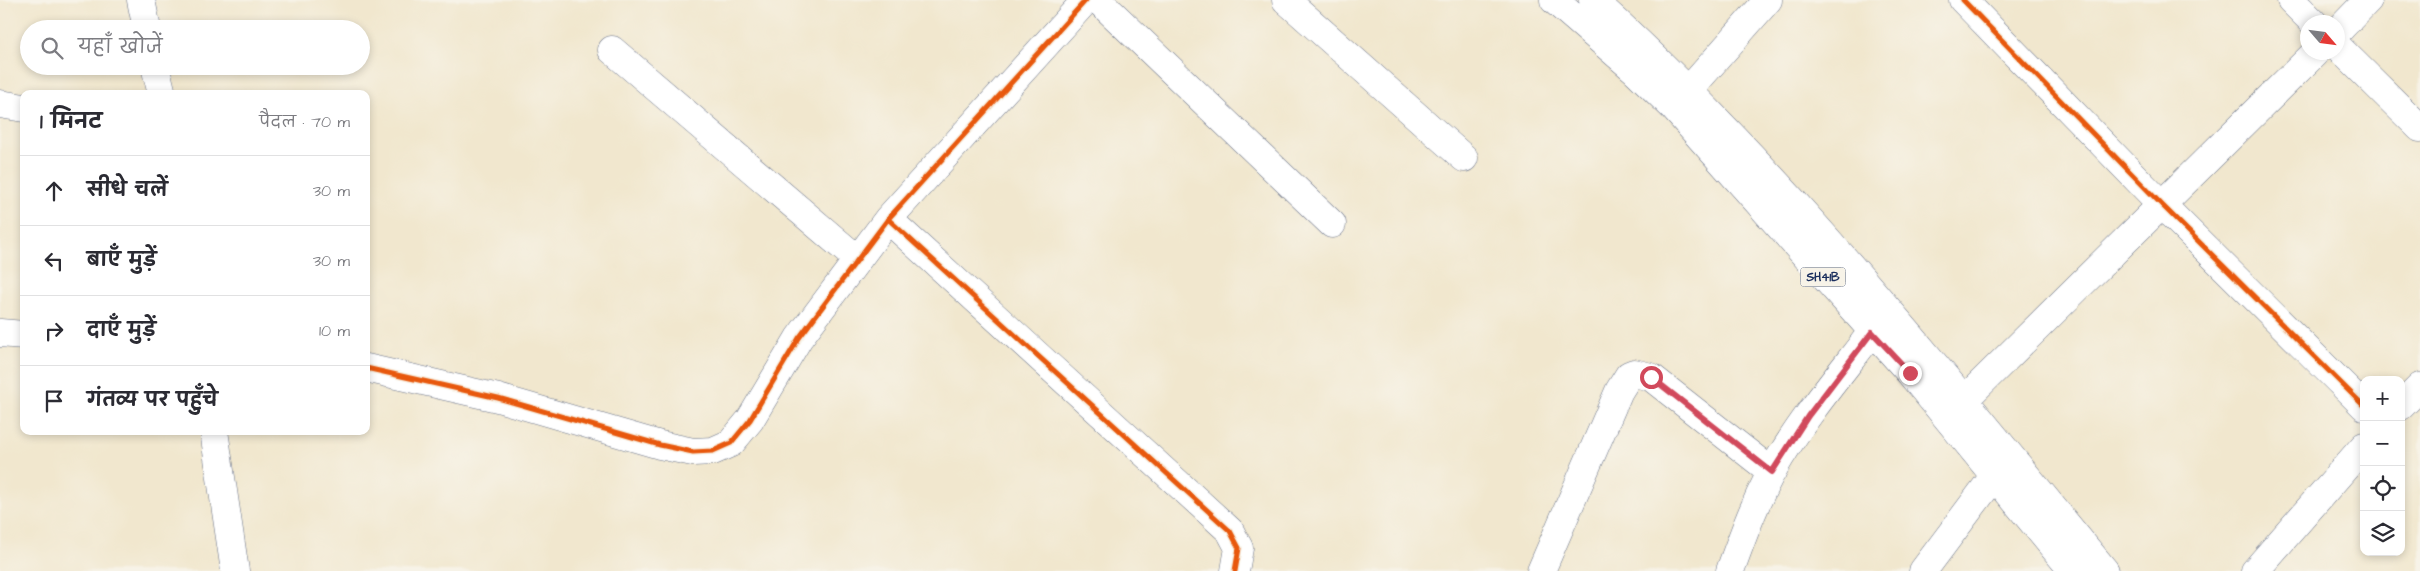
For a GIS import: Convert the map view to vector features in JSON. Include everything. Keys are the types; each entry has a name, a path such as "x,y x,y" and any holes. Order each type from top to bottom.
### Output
{"street":[{"path":"141,0 145,20"},
{"path":"370,369 498,398 660,445 693,452 713,451 731,443 750,420 799,338 888,219 1086,0"},
{"path":"1098,0 1332,224"},
{"path":"1286,0 1464,158"},
{"name":"SH41B","path":"1554,0 1636,71 1673,107 1910,373 2073,571"},
{"name":"SH41B","path":"1593,0 1688,91 1835,246 2105,571"},
{"path":"1688,91 1768,0"},
{"path":"1963,0 2163,206 2360,402"},
{"path":"2291,0 2306,15"},
{"path":"2345,24 2368,0"},
{"path":"612,50 858,259"},
{"path":"2345,54 2420,128"},
{"path":"1964,400 2163,206 2308,60"},
{"path":"158,75 161,90"},
{"path":"0,104 20,107"},
{"path":"888,219 1230,531 1238,548 1234,571"},
{"path":"1730,571 1740,541 1772,472 1808,416 1872,332"},
{"path":"0,333 20,335"},
{"path":"1541,571 1619,391 1629,375 1634,372 1651,377 1772,472"},
{"path":"2405,402 2420,387"},
{"path":"215,435 235,571"},
{"path":"2255,571 2360,451"},
{"path":"1923,571 1995,475"}],"cycle path":[{"path":"370,369 498,398 660,445 693,452 713,451 731,443 750,420 799,338 888,219 1086,0"},
{"path":"1963,0 2163,206 2360,402"},
{"path":"888,219 1230,531 1239,548 1235,571"}],"route":[{"path":"1651,377 1772,472 1808,416 1872,332 1910,373"}]}
